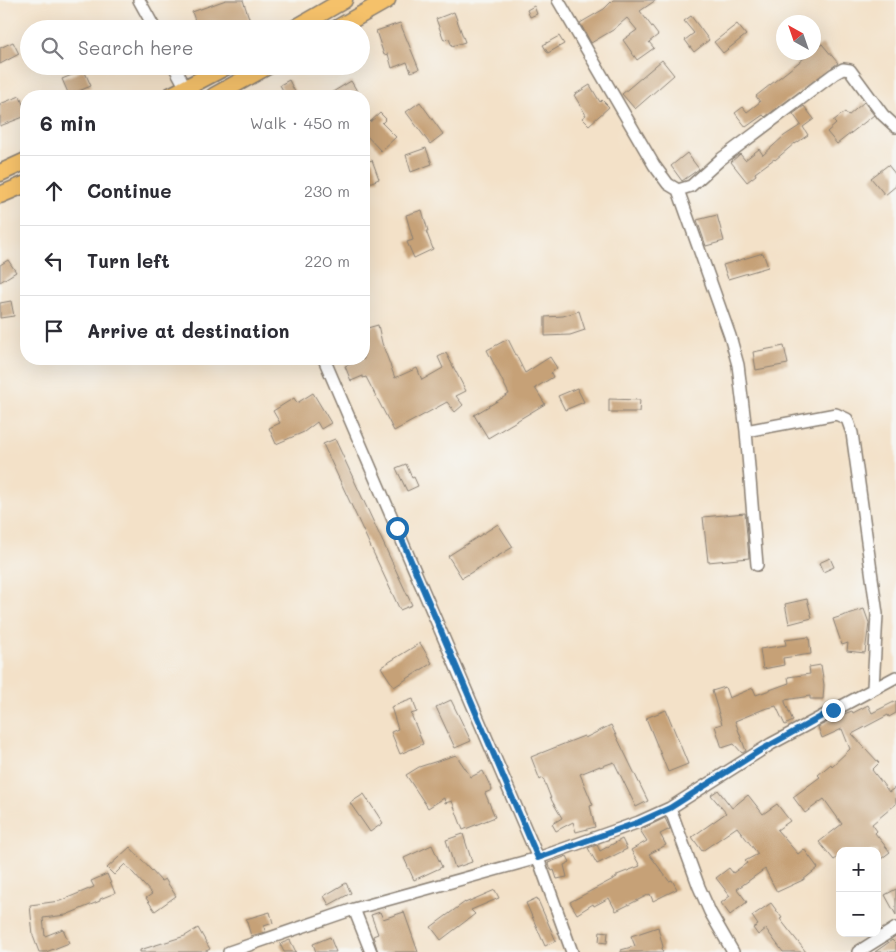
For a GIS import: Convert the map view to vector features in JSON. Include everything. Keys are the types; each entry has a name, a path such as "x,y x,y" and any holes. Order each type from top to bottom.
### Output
{"highway":[{"path":"352,20 387,0"},
{"path":"309,20 342,1"},
{"path":"182,90 210,75"},
{"path":"225,90 252,75"},
{"path":"0,173 20,164"},
{"path":"0,195 20,187"}],"street":[{"path":"139,0 149,20"},
{"path":"558,0 654,166 668,184 678,190 730,336 738,364 746,431 757,565"},
{"path":"678,190 691,186 721,159 843,69 850,70 883,115 896,127"},
{"path":"179,75 186,88"},
{"path":"327,365 538,858 572,952"},
{"path":"746,431 836,414 847,419 852,433 877,614 872,688"},
{"path":"229,952 354,909 538,858 639,822 670,808 761,750 872,688 896,677"},
{"path":"670,808 699,887 710,912 733,952"},
{"path":"354,909 371,952"},
{"path":"858,952 896,928"}],"building":[{"path":"226,0 243,0 250,20 195,20 192,12"},
{"path":"613,0 656,0 640,11 658,35 649,42 654,48 637,60 623,40 637,30 627,18 613,30 591,43 580,23 604,9"},
{"path":"534,6 537,14 530,17 527,10"},
{"path":"454,12 465,42 452,46 449,39 444,40 436,19"},
{"path":"691,16 709,40 694,52 685,40 694,33 684,21"},
{"path":"400,23 419,69 411,72 407,62 392,68 388,54 384,55 376,31"},
{"path":"737,24 746,35 723,53 714,42"},
{"path":"559,36 564,44 548,53 543,45"},
{"path":"13,42 19,54 0,64 0,48"},
{"path":"821,45 838,63 765,117 763,115 746,127 735,113 743,107 747,112 760,102 756,96 802,60 821,60"},
{"path":"662,60 674,75 635,109 622,94"},
{"path":"72,75 86,75 91,86 81,90 67,90 62,79"},
{"path":"289,80 294,90 283,90 280,85"},
{"path":"351,81 356,90 336,90"},
{"path":"590,85 600,102 602,100 609,107 589,125 582,118 586,115 574,95"},
{"path":"20,96 20,118 0,126 0,104"},
{"path":"420,102 443,134 430,144 406,112"},
{"path":"864,102 874,115 837,144 827,132 836,124 833,121 845,112 848,116"},
{"path":"804,106 814,119 803,127 808,135 755,173 756,175 747,182 731,162 740,154 745,160 759,149 763,155 784,136 801,125 793,114"},
{"path":"380,113 386,119 382,123 396,137 381,151 370,139 370,122"},
{"path":"426,148 432,164 411,172 406,155"},
{"path":"687,153 699,169 682,181 671,166"},
{"path":"372,160 379,179 370,183 370,161"},
{"path":"888,165 896,175 896,186 885,195 871,178"},
{"path":"422,210 428,231 426,231 433,249 414,258 407,242 413,240 406,215"},
{"path":"717,215 724,241 706,246 697,220"},
{"path":"763,253 768,267 728,279 723,265"},
{"path":"8,260 16,272 0,282 0,265"},
{"path":"11,301 14,316 0,318 0,303"},
{"path":"579,311 585,330 570,335 545,336 545,317 563,316"},
{"path":"378,325 382,343 395,378 417,368 422,380 443,368 438,357 446,353 466,391 456,396 463,405 455,412 447,402 394,431 366,377 363,378 363,376 351,381 345,366 370,365 370,327"},
{"path":"508,339 525,373 550,357 557,368 551,373 553,377 535,388 545,404 488,438 474,415 509,394 487,350"},
{"path":"784,346 788,364 756,370 753,352"},
{"path":"577,388 584,402 565,410 558,396"},
{"path":"313,393 331,423 321,429 317,422 304,432 276,444 269,428 280,423 273,411 294,398 297,403"},
{"path":"609,399 640,400 639,412 609,412"},
{"path":"335,439 412,605 400,610 323,444"},
{"path":"406,464 418,486 407,491 396,468"},
{"path":"745,513 749,558 708,562 703,517"},
{"path":"498,524 513,547 462,578 448,556"},
{"path":"830,558 834,567 823,572 819,563"},
{"path":"807,599 812,618 789,624 785,604"},
{"path":"864,609 869,623 865,653 847,651 848,643 842,645 833,619"},
{"path":"809,637 811,654 783,658 784,665 763,669 760,649 786,645 785,640"},
{"path":"420,643 432,663 394,687 381,667"},
{"path":"821,665 824,685 823,699 810,699 810,696 785,700 793,721 785,725 776,706 735,721 746,751 742,753 734,744 722,748 715,726 722,724 712,691 725,687 729,698 753,688 756,695 789,683 788,677 810,674 809,667"},
{"path":"413,699 417,712 411,714 423,744 400,754 391,732 398,729 391,707"},
{"path":"451,700 471,741 455,748 436,707"},
{"path":"896,701 896,713 889,717 888,715 852,734 879,763 872,770 889,792 896,787 896,804 872,824 877,831 875,833 890,852 881,859 881,847 836,847 836,859 834,860 819,842 842,824 824,799 805,813 793,797 820,777 818,775 831,764 832,766 850,749 842,729 822,738 818,727 841,715 852,711 853,713 868,705 872,713"},
{"path":"666,710 688,764 668,772 646,718"},
{"path":"611,725 648,801 636,807 614,762 600,766 580,774 593,805 590,806 595,827 576,832 573,822 556,831 552,824 562,818 552,801 543,778 540,780 531,757 584,736 585,738"},
{"path":"456,755 471,777 483,771 492,790 485,793 495,817 463,830 452,801 445,803 444,798 428,808 406,775 419,767"},
{"path":"718,790 732,808 748,795 763,814 777,804 790,821 777,830 798,854 804,849 818,868 803,880 777,892 765,869 737,889 747,902 730,915 721,903 730,896 716,878 729,868 733,873 747,863 745,861 758,854 737,827 702,851 692,837 726,813 711,795"},
{"path":"364,794 383,823 370,832 350,803"},
{"path":"665,818 670,829 660,834 666,845 649,854 669,881 672,880 677,889 653,901 650,894 616,911 609,898 594,906 593,904 577,914 570,902 617,877 617,875 640,866 631,850 647,841 640,830"},
{"path":"463,834 472,862 455,868 446,840"},
{"path":"622,839 627,849 597,864 588,848 597,845 600,851"},
{"path":"432,845 442,867 414,880 404,858"},
{"path":"130,847 161,881 165,879 176,896 155,911 146,898 152,894 125,864 114,875 107,868"},
{"path":"567,856 570,862 564,865 567,877 557,879 554,870 552,871 548,863"},
{"path":"107,874 115,893 66,915 43,918 45,936 63,929 69,943 46,952 39,952 33,936 30,905 60,901 94,887 91,881"},
{"path":"346,883 351,893 329,905 324,896"},
{"path":"896,889 896,915 885,895"},
{"path":"495,890 499,898 471,910 475,914 441,940 431,927 465,902"},
{"path":"537,898 556,941 545,946 526,903"},
{"path":"771,903 782,918 780,919 806,952 783,952 766,929 758,935 753,928 758,925 752,916"},
{"path":"270,912 273,923 264,926 265,932 251,936 246,919"},
{"path":"380,912 383,919 404,912 418,952 378,952 373,936 378,934 371,915"},
{"path":"658,927 663,952 621,952 621,950 635,946 631,936"},
{"path":"198,928 210,949 204,952 140,952 140,950 185,936"},
{"path":"600,931 608,932 607,943 599,942"},
{"path":"330,937 336,952 316,952 313,944"},
{"path":"290,940 296,952 284,952 280,944"},
{"path":"892,940 896,944 896,952 875,952"}],"route":[{"path":"397,528 538,858 639,822 670,808 761,750 833,710"}]}
